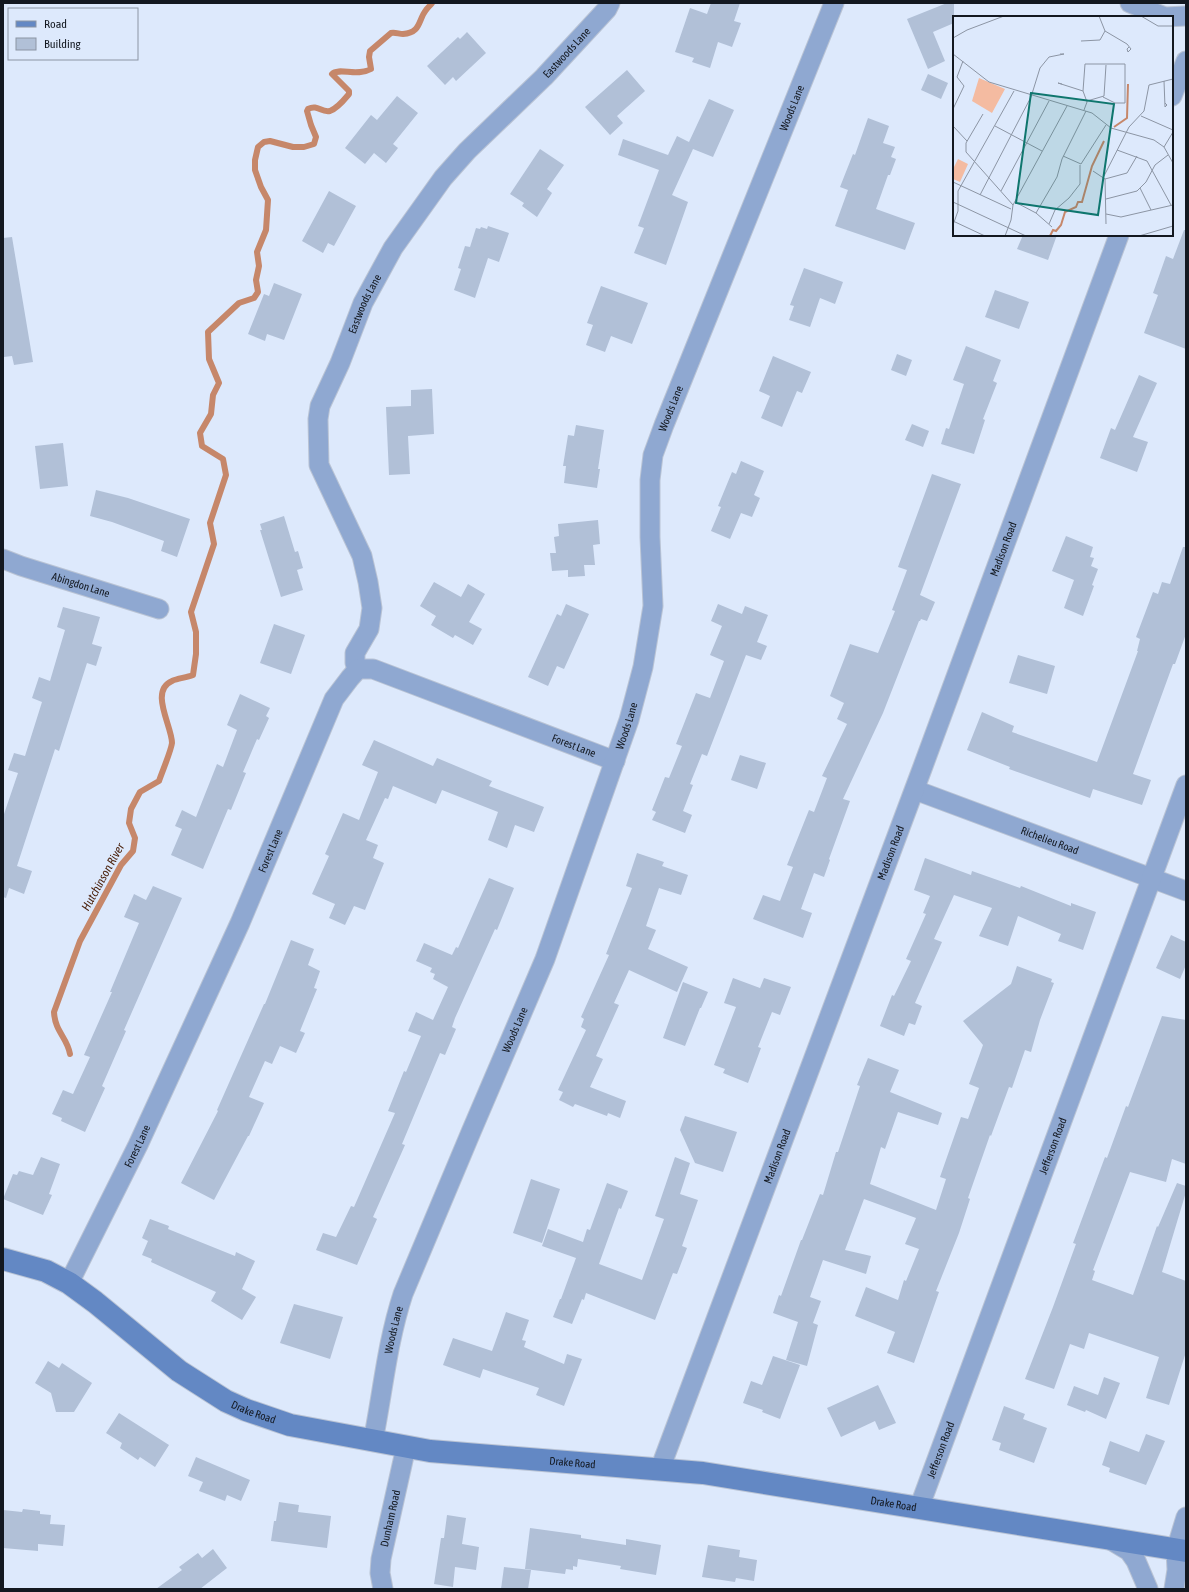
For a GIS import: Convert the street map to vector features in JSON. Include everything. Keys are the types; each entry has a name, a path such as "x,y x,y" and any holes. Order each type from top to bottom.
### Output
{"street":[{"name":"Eastwoods Lane","path":"358,669 355,663 355,653 369,629 372,608 362,556 319,465 317,446 320,406 340,363 363,303 393,248 443,178 467,151 544,77 607,9 610,3"},
{"name":"Woods Lane","path":"374,1441 387,1354 395,1320 404,1294 545,959 629,720 643,667 653,606 650,537 650,480 653,455 834,3"},
{"path":"1130,3 1162,16"},
{"path":"1173,17 1186,16"},
{"path":"1173,94 1186,61"},
{"name":"Madison Road","path":"660,1469 915,790 1119,236"},
{"name":"Abingdon Lane","path":"4,561 159,609"},
{"name":"Forest Lane","path":"69,1283 138,1145 240,923 334,699 358,669 373,669 615,761"},
{"name":"Jefferson Road","path":"919,1508 1186,785"},
{"name":"Richelieu Road","path":"915,790 1186,891"},
{"name":"Drake Road","path":"3,1259 46,1271 69,1283 95,1302 180,1372 226,1402 290,1425 430,1451 703,1473 1181,1550"},
{"name":"Dunham Road","path":"383,1589 380,1574 381,1558 406,1447"},
{"path":"1174,1589 1186,1518"},
{"path":"1108,1538 1129,1551 1136,1561 1148,1589"}],"building":[{"path":"711,3 740,3 734,21 741,23 732,47 718,42 710,68 692,62 694,58 675,52 690,8 707,14"},
{"path":"947,3 954,3 953,23 933,32 945,61 928,69 907,19"},
{"path":"467,32 486,53 456,81 453,77 445,85 427,66 458,37 460,39"},
{"path":"627,70 645,91 617,116 623,123 610,135 585,107"},
{"path":"928,74 948,83 941,99 921,90"},
{"path":"397,96 418,113 393,144 398,148 386,163 374,153 365,164 345,148 371,115 377,120"},
{"path":"709,99 734,110 713,157 693,149 672,195 688,202 666,265 634,253 644,228 638,226 659,170 618,155 623,139 668,155 677,136 689,142"},
{"path":"868,118 889,126 883,143 895,147 891,157 896,159 890,175 888,175 876,209 915,223 905,250 835,226 848,190 840,187 853,154 855,155"},
{"path":"540,149 564,165 547,189 552,193 537,217 522,206 524,203 510,194"},
{"path":"329,191 356,206 334,246 328,243 323,253 302,241"},
{"path":"488,226 509,233 499,262 488,258 475,298 454,290 461,269 458,268 465,246 470,247 476,228 480,229 481,227 487,229"},
{"path":"1184,230 1186,230 1186,349 1144,333 1158,295 1153,293 1166,256 1173,259"},
{"path":"1023,236 1057,236 1048,260 1017,249"},
{"path":"12,237 33,362 14,365 12,356 4,357 3,348 3,238"},
{"path":"804,268 843,282 835,304 820,298 810,327 789,320 794,306 790,305"},
{"path":"274,283 302,294 284,340 267,334 265,341 248,334 264,294 269,296"},
{"path":"601,286 648,303 632,344 611,336 605,352 586,345 593,325 587,323"},
{"path":"995,290 1029,302 1019,329 985,317"},
{"path":"966,346 1001,360 993,381 997,383 983,419 985,420 974,454 941,444 946,428 949,429 964,384 953,380"},
{"path":"897,354 912,360 906,376 891,370"},
{"path":"773,356 811,372 802,393 797,391 782,427 761,418 770,396 759,391"},
{"path":"1139,375 1157,383 1133,437 1148,442 1137,472 1100,458 1111,428 1115,430"},
{"path":"432,389 434,434 408,436 410,474 389,475 386,407 411,406 411,390"},
{"path":"912,424 929,431 923,447 905,440"},
{"path":"576,425 604,430 598,469 600,469 597,488 564,483 566,466 563,466 568,435 574,436"},
{"path":"63,443 68,486 40,489 35,446"},
{"path":"741,461 764,471 754,495 760,498 752,517 741,513 730,539 711,531 721,507 718,506 732,472 736,474"},
{"path":"932,474 961,484 920,595 935,602 927,621 921,619 919,621 883,713 843,799 850,801 824,877 814,873 801,909 812,913 803,938 753,919 763,895 780,901 793,867 787,865 809,810 814,812 827,778 822,776 847,724 837,719 844,703 830,696 850,644 878,653 895,611 892,610 907,570 898,567"},
{"path":"96,490 128,498 190,519 177,557 161,551 164,541 112,522 90,516"},
{"path":"284,516 295,552 298,551 303,568 297,570 303,590 281,597 260,530 262,530 260,524"},
{"path":"598,520 600,544 593,545 595,565 584,565 585,576 568,577 568,570 552,571 550,553 556,553 554,537 559,536 558,524"},
{"path":"1066,536 1093,547 1090,557 1094,558 1091,566 1098,569 1092,585 1094,586 1083,616 1064,608 1074,580 1052,571"},
{"path":"1183,547 1186,547 1186,634 1175,664 1173,664 1133,774 1151,780 1142,805 1093,789 1090,798 1009,769 1010,767 967,750 982,712 1014,726 1012,732 1097,762 1138,651 1140,639 1136,637 1153,592 1158,594 1162,582 1170,584"},
{"path":"434,582 461,597 468,584 485,594 469,622 482,629 473,645 455,635 453,638 431,625 436,616 420,606"},
{"path":"566,604 589,614 564,669 557,666 548,686 528,677 557,614 561,616"},
{"path":"718,604 742,614 745,606 768,615 757,642 767,646 761,660 746,655 707,756 702,754 690,784 693,785 683,811 692,815 685,833 652,820 656,812 652,810 665,777 669,778 682,746 676,744 696,693 710,698 724,661 710,655 722,626 711,621"},
{"path":"63,607 100,617 92,644 102,647 96,666 87,663 59,751 55,749 17,866 32,871 24,894 9,888 6,898 3,897 3,817 18,773 8,770 14,753 25,756 42,702 32,698 39,677 50,681 65,630 57,627"},
{"path":"274,624 305,635 291,674 260,663"},
{"path":"1018,655 1055,666 1047,694 1009,683"},
{"path":"240,694 270,708 266,716 269,718 259,740 257,739 243,772 246,773 231,810 228,809 203,869 171,855 182,829 175,826 182,810 196,817 217,764 223,767 237,730 227,725"},
{"path":"374,740 433,766 437,758 492,781 489,786 544,807 534,832 515,825 507,848 488,840 498,812 442,790 436,804 393,786 388,799 385,798 366,840 378,845 373,858 384,863 365,910 354,906 345,925 329,918 335,904 312,894 329,856 325,854 343,813 359,820 378,772 362,765"},
{"path":"740,755 766,763 757,789 731,780"},
{"path":"637,853 664,862 662,866 688,875 681,895 659,888 646,926 656,930 648,949 688,967 677,992 629,970 614,1003 619,1005 596,1056 603,1059 590,1087 626,1101 620,1118 608,1113 607,1116 575,1104 573,1107 559,1100 563,1092 558,1090 586,1030 581,1027 584,1019 581,1017 609,955 606,954 632,888 626,886"},
{"path":"925,858 971,875 972,871 1020,888 1021,886 1071,906 1071,903 1096,912 1083,950 1058,941 1061,934 1018,916 1008,946 979,936 992,908 954,895 934,939 942,942 915,1003 922,1006 915,1025 909,1023 904,1036 880,1026 892,995 894,996 911,961 906,959 926,914 923,913 930,896 914,890"},
{"path":"489,878 514,888 497,930 495,929 455,1018 452,1027 456,1029 445,1055 440,1053 402,1144 405,1145 373,1217 377,1219 357,1265 316,1250 323,1233 336,1237 351,1206 354,1207 395,1113 388,1111 404,1071 406,1072 421,1036 408,1031 416,1012 433,1020 448,987 433,979 435,974 430,972 432,968 416,961 424,943 452,955 456,947 458,948"},
{"path":"153,886 182,898 124,1030 126,1031 102,1086 105,1088 85,1132 61,1121 62,1118 52,1114 63,1090 73,1094 90,1057 84,1055 112,992 110,992 139,923 124,917 134,894 146,900"},
{"path":"1171,935 1186,942 1186,965 1180,979 1156,968"},
{"path":"291,940 314,949 308,965 320,971 314,988 317,989 300,1031 305,1033 296,1053 280,1046 272,1064 265,1061 249,1097 264,1103 249,1136 214,1200 181,1183 218,1111 217,1110 265,1004"},
{"path":"1017,966 1052,979 1051,982 1054,983 1040,1020 1031,1052 1025,1050 1012,1088 1009,1087 991,1136 990,1135 968,1198 970,1199 959,1233 936,1291 939,1292 914,1363 887,1353 895,1332 855,1316 866,1287 898,1300 904,1280 906,1281 919,1249 905,1244 916,1218 864,1199 845,1250 871,1256 866,1274 823,1260 810,1297 821,1301 813,1323 818,1325 807,1366 786,1360 798,1322 773,1313 820,1194 823,1195 836,1152 838,1152 860,1086 857,1085 868,1058 899,1070 890,1092 942,1113 938,1125 898,1112 885,1149 881,1147 870,1184 936,1210 946,1179 940,1177 961,1117 968,1119 979,1088 969,1084 983,1045 963,1021 1011,984"},
{"path":"733,978 760,988 764,978 791,987 780,1015 772,1012 758,1047 761,1048 748,1083 723,1073 725,1069 714,1065 736,1007 724,1003"},
{"path":"683,982 708,992 685,1046 663,1038"},
{"path":"1162,1016 1186,1020 1186,1164 1172,1159 1166,1182 1130,1172 1093,1270 1095,1271 1092,1280 1133,1295 1157,1226 1158,1227 1177,1183 1186,1186 1186,1192 1162,1272 1186,1281 1186,1352 1169,1405 1146,1398 1159,1357 1089,1333 1084,1349 1070,1344 1054,1389 1025,1379 1076,1244 1073,1243 1105,1157 1107,1158 1126,1106 1128,1107"},
{"path":"685,1116 737,1132 723,1172 695,1163 680,1130"},
{"path":"41,1157 60,1164 49,1194 52,1195 43,1215 3,1199 13,1174 17,1175 19,1171 33,1175"},
{"path":"675,1157 690,1163 680,1194 698,1200 682,1246 687,1248 677,1274 673,1273 655,1320 586,1293 572,1324 553,1317 576,1258 542,1246 548,1229 583,1242 587,1229 590,1230 607,1183 628,1191 621,1209 619,1208 599,1264 642,1280 664,1219 655,1216"},
{"path":"531,1179 560,1189 542,1243 513,1233"},
{"path":"150,1219 169,1226 168,1229 235,1256 236,1252 255,1261 242,1289 256,1297 242,1320 211,1301 216,1292 151,1262 152,1259 142,1255 148,1241 142,1238"},
{"path":"294,1304 343,1317 330,1359 280,1343"},
{"path":"506,1312 529,1320 522,1340 526,1341 524,1347 564,1364 567,1354 582,1359 564,1406 536,1395 539,1388 483,1369 480,1378 443,1365 453,1338 492,1351"},
{"path":"773,1356 800,1365 780,1419 762,1412 763,1410 743,1403 751,1381 762,1385"},
{"path":"48,1361 59,1368 62,1363 92,1383 74,1412 56,1412 51,1393 35,1383"},
{"path":"1104,1377 1120,1383 1106,1419 1086,1410 1085,1412 1067,1405 1074,1386 1098,1395"},
{"path":"878,1385 896,1423 879,1430 875,1421 841,1437 827,1408"},
{"path":"1004,1406 1025,1414 1023,1419 1047,1428 1034,1463 999,1450 1001,1443 992,1440"},
{"path":"119,1413 169,1445 155,1467 140,1457 138,1460 120,1448 122,1443 106,1433"},
{"path":"1146,1434 1165,1441 1146,1485 1109,1472 1110,1468 1102,1465 1110,1441 1139,1452"},
{"path":"196,1457 250,1480 241,1501 227,1495 225,1501 199,1491 203,1482 188,1476"},
{"path":"279,1502 299,1505 298,1512 331,1516 327,1548 271,1541"},
{"path":"23,1509 40,1511 40,1514 51,1515 50,1524 65,1525 63,1546 38,1544 38,1551 3,1548 3,1510 22,1512"},
{"path":"447,1515 466,1518 462,1544 479,1547 476,1570 455,1567 453,1587 434,1584 441,1538 444,1538"},
{"path":"530,1528 581,1535 581,1538 626,1545 626,1539 661,1545 656,1575 620,1569 621,1566 578,1559 577,1567 573,1566 573,1570 566,1569 565,1574 525,1569"},
{"path":"708,1545 740,1550 739,1557 757,1560 754,1581 736,1578 735,1582 702,1577"},
{"path":"213,1549 227,1568 200,1589 156,1589 182,1570 179,1567 198,1553 202,1558"},
{"path":"504,1567 531,1570 528,1589 501,1589"}],"waterway":[{"name":"Hutchinson River","path":"70,1054 56,1025 54,1012 80,941 121,865 133,851 135,838 129,823 131,809 140,792 159,781 168,756 172,743 163,709 162,693 165,686 172,681 193,675 196,654 196,632 191,612 214,544 210,523 226,475 223,459 202,446 200,433 211,414 213,395 219,383 209,359 208,332 239,303 254,298 258,292 256,280 259,266 257,252 266,230 268,200 261,187 255,170 255,160 258,147 264,142 270,141 293,147 304,147 314,144 316,137 311,125 307,111 308,109 314,107 324,111 333,110 349,94 349,91 332,74 339,71 360,72 371,69 369,57 370,51 391,33 403,34 409,33 416,29 423,14 432,3"}]}
